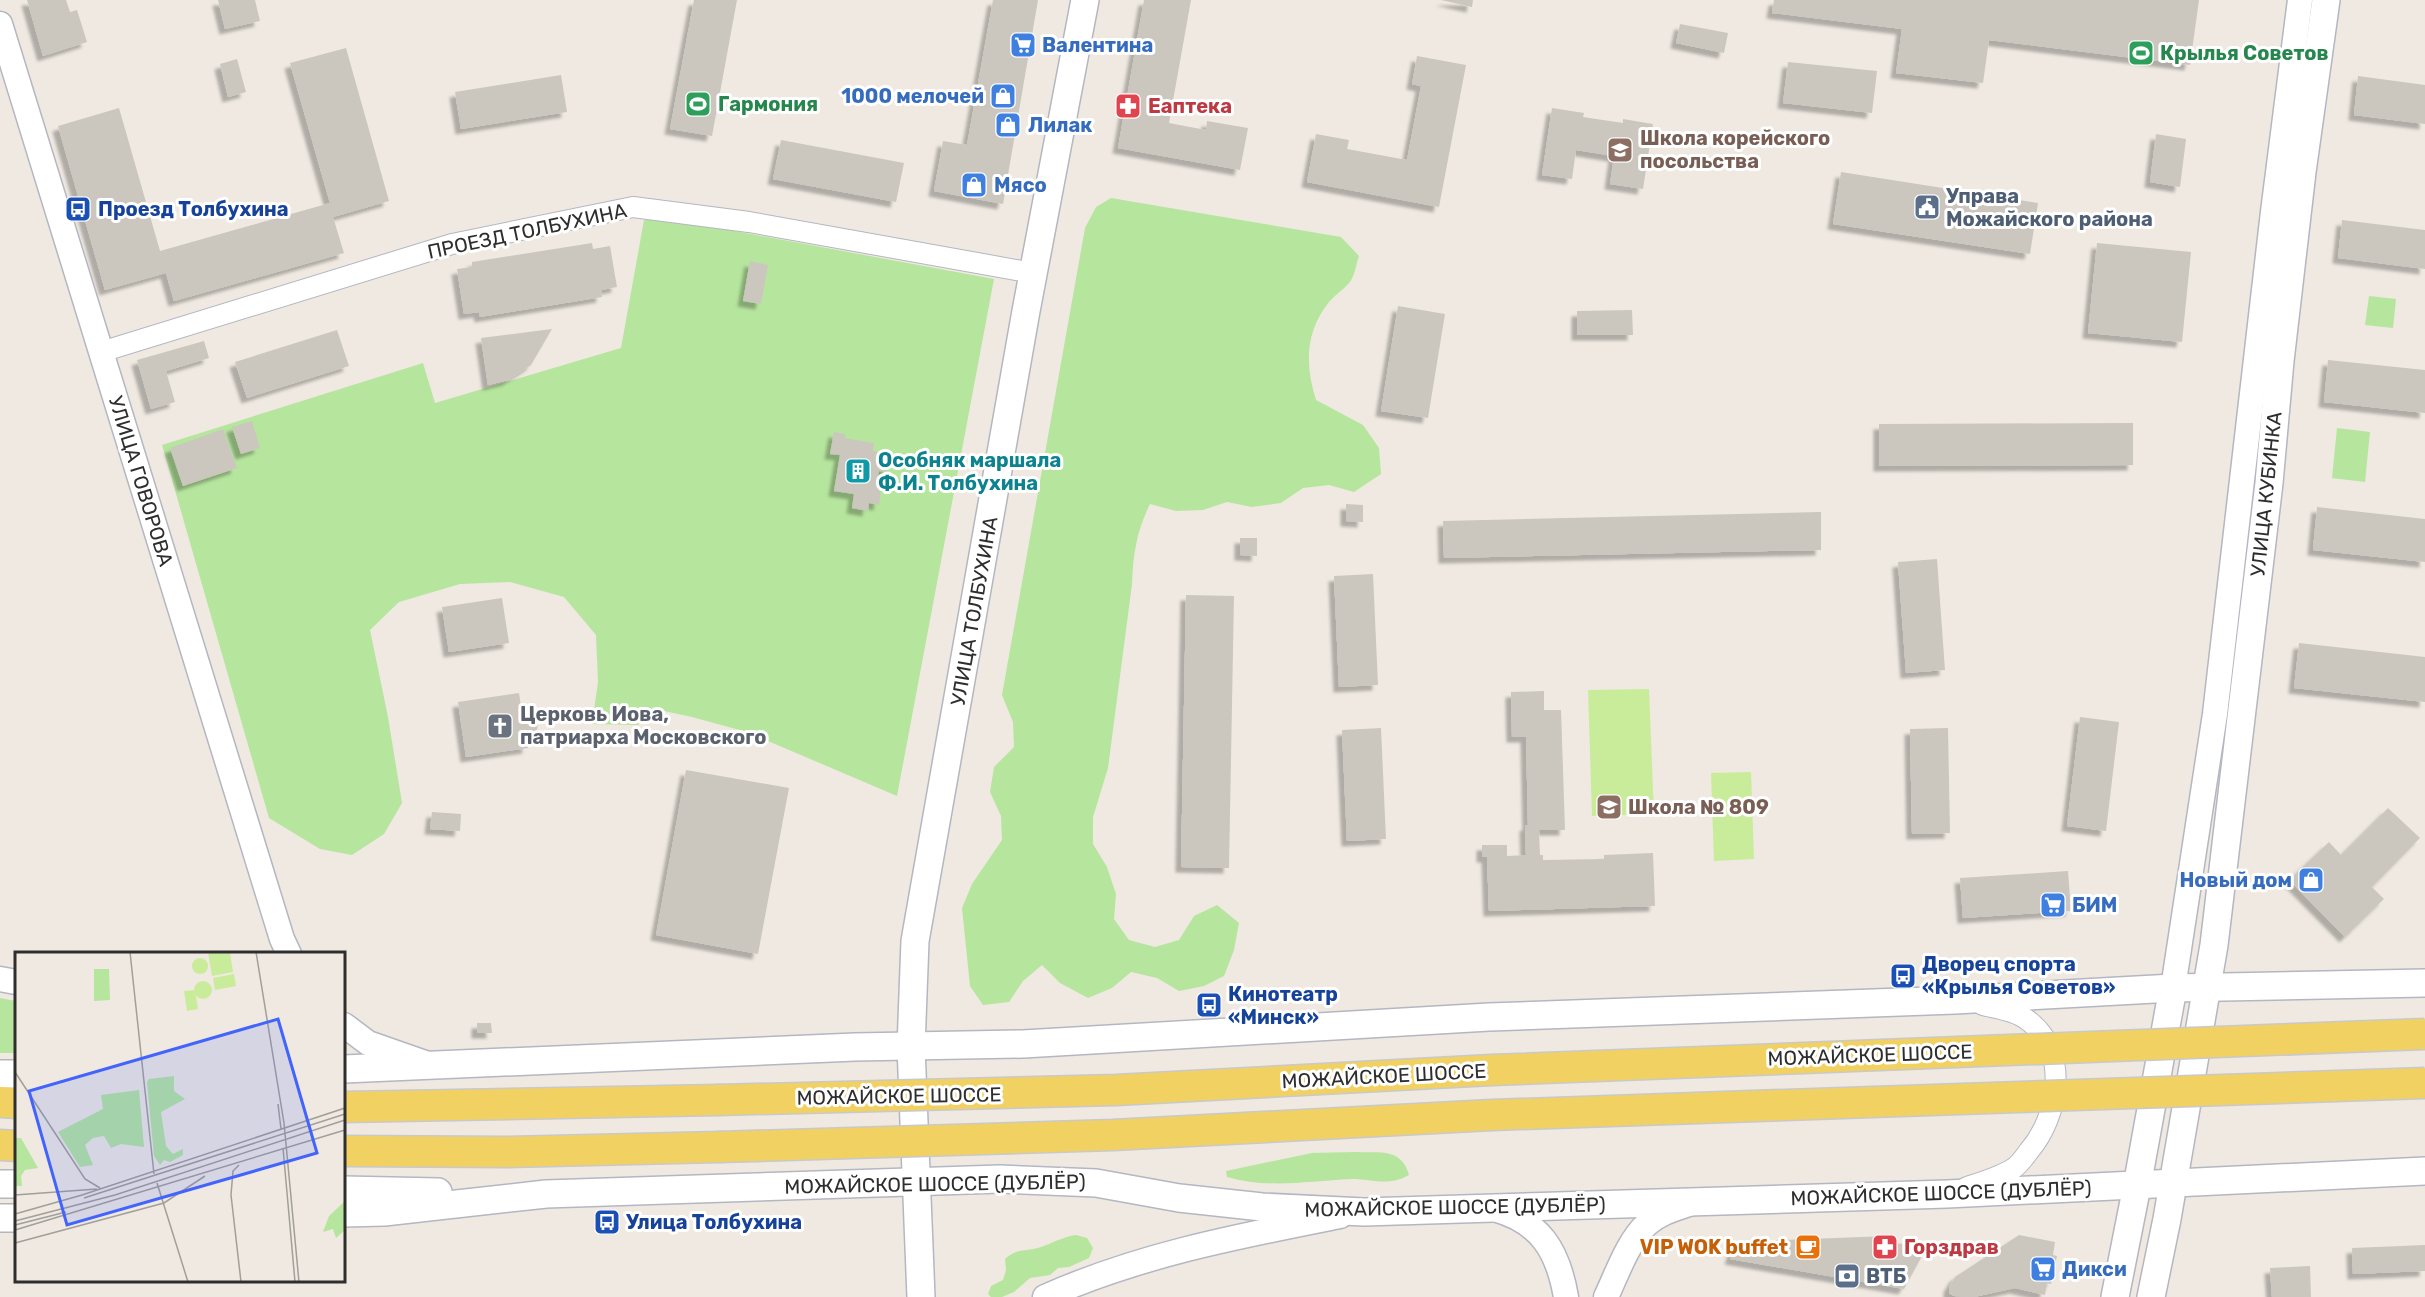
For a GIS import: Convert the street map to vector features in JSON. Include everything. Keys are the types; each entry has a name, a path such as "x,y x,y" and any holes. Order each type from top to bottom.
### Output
{"main road":[{"name":"УЛИЦА ТОЛБУХИНА","path":"921,1297 911,1047 915,941 1033,273 1085,0"},
{"name":"УЛИЦА КУБИНКА","path":"2151,1297 2208,987 2269,483 2280,361 2302,171 2326,0"},
{"path":"345,1069 855,1047 1059,1042 1489,1017 1954,1000 2173,988 2273,988 2425,983"},
{"path":"2115,1297 2173,988"},
{"name":"МОЖАЙСКОЕ ШОССЕ","path":"345,1107 1116,1090 1492,1070 2425,1034"},
{"path":"345,1150 507,1152 719,1147 1113,1134 1528,1114 2425,1083"},
{"path":"0,1102 15,1103"},
{"path":"0,1145 15,1146"},
{"name":"МОЖАЙСКОЕ ШОССЕ (ДУБЛЁР)","path":"345,1213 384,1212 546,1194 1000,1179 1096,1183 1179,1198 1262,1207 1364,1212 1947,1194 2425,1171"},
{"path":"345,1190 546,1194"}],"street":[{"path":"2173,988 2215,714 2269,245 2301,0"},
{"name":"УЛИЦА ГОВОРОВА","path":"0,24 284,949"},
{"name":"ПРОЕЗД ТОЛБУХИНА","path":"101,352 452,244 633,207 749,222 1033,273"},
{"path":"0,979 15,982"},
{"path":"1947,1194 1985,1182 2015,1167 2036,1142 2053,1110 2056,1075 2048,1043 2030,1022 2006,1010 1954,1000"},
{"path":"345,1026 368,1043 428,1064"},
{"path":"345,1048 428,1064"},
{"path":"1611,1297 1630,1249 1647,1224 1667,1211 1697,1202"},
{"path":"1491,1209 1508,1213 1529,1224 1545,1239 1562,1276 1566,1297"},
{"path":"1045,1297 1138,1262 1233,1238 1364,1212"}],"green space":[{"path":"1111,198 1341,237 1359,256 1351,280 1329,302 1315,325 1309,349 1312,387 1316,400 1363,425 1379,448 1381,474 1354,492 1329,485 1303,488 1281,503 1252,507 1227,502 1203,510 1176,511 1150,504 1142,523 1135,552 1108,768 1093,817 1093,844 1107,867 1116,894 1114,919 1129,940 1155,947 1179,940 1194,916 1217,905 1239,923 1234,950 1224,976 1204,986 1179,991 1157,978 1131,972 1112,988 1088,998 1060,983 1042,965 1023,981 1009,1002 983,1005 970,986 962,908 972,884 1002,840 1001,816 990,792 994,767 1014,747 1013,722 1002,695 1085,228 1096,207"},
{"path":"670,219 994,279 897,796 747,732 692,717 664,711 637,725 592,724 598,682 596,635 564,597 510,582 460,584 399,602 370,630 388,717 402,803 384,834 352,855 320,849 269,818 162,445 423,363 435,403 621,348 644,220"},
{"path":"2369,296 2396,299 2393,328 2365,325"},
{"path":"2337,428 2370,432 2365,482 2332,478"},
{"path":"1649,689 1654,814 1592,816 1588,690"},
{"path":"1751,772 1754,859 1714,861 1711,773"},
{"path":"0,998 15,1001 15,1053 0,1053"},
{"path":"1357,1152 1396,1156 1406,1166 1409,1175 1387,1182 1351,1179 1257,1183 1227,1177 1226,1171 1312,1153"},
{"path":"1076,1235 1087,1238 1093,1248 1089,1258 1069,1267 1058,1268 1050,1275 1030,1278 1014,1292 1002,1297 991,1297 988,1294 991,1286 1003,1280 1006,1270 1005,1259 1010,1255"}],"building":[{"path":"27,0 66,0 70,12 77,10 87,42 43,56"},
{"path":"218,0 255,0 260,21 225,29"},
{"path":"694,0 737,0 712,136 670,129"},
{"path":"993,0 1038,0 1003,204 934,191 943,141 967,145"},
{"path":"1144,0 1191,0 1169,123 1206,130 1207,121 1248,128 1240,170 1118,148"},
{"path":"1441,0 1473,0 1472,7"},
{"name":"Крылья Советов","path":"1774,0 2199,0 2190,65 1989,40 1983,83 1896,73 1902,29 1772,13"},
{"path":"1680,24 1728,33 1724,53 1676,43"},
{"path":"346,48 389,201 333,217 344,253 174,301 166,273 105,290 58,126 119,108 160,251 330,203 290,63"},
{"path":"1417,56 1466,65 1439,207 1307,182 1316,134 1349,140 1347,149 1407,160 1421,86 1412,84"},
{"path":"237,59 246,92 228,97 220,64"},
{"path":"1788,62 1877,71 1872,113 1783,103"},
{"path":"561,75 567,112 461,129 455,92"},
{"path":"2358,76 2425,85 2425,124 2354,115"},
{"path":"1552,108 1584,113 1583,117 1623,123 1623,119 1653,124 1643,189 1610,184 1614,156 1576,150 1572,179 1542,175"},
{"path":"2156,134 2186,139 2180,187 2150,182"},
{"path":"781,140 904,163 896,202 773,179"},
{"path":"1841,172 2038,203 2030,254 1833,224"},
{"path":"2342,220 2425,230 2425,269 2338,258"},
{"path":"592,243 593,249 610,246 617,287 601,290 602,297 480,317 479,312 464,314 457,269 472,267 472,262"},
{"path":"2097,243 2191,252 2182,342 2088,333"},
{"path":"750,261 768,265 761,304 743,301"},
{"path":"1398,306 1445,314 1428,418 1381,411"},
{"path":"1632,310 1633,335 1577,335 1577,311"},
{"path":"552,329 531,365 508,380 488,385 481,338"},
{"path":"337,330 349,366 247,398 235,362"},
{"path":"204,341 209,358 166,371 175,402 151,409 137,360"},
{"path":"2328,360 2425,370 2425,413 2324,402"},
{"path":"252,421 260,448 241,454 232,427"},
{"path":"2133,423 2133,465 1879,466 1879,424"},
{"path":"223,429 237,468 183,486 170,448"},
{"name":"Особняк маршала Ф.И. Толбухина","path":"834,432 845,434 845,438 874,443 873,451 890,454 887,472 879,471 876,487 881,488 879,505 869,503 868,511 852,508 854,494 834,491 840,455 830,454"},
{"path":"1346,504 1363,505 1363,522 1346,521"},
{"path":"2317,507 2425,519 2425,562 2313,550"},
{"path":"1821,512 1821,550 1444,558 1443,521"},
{"path":"1240,538 1257,538 1257,556 1240,555"},
{"path":"1937,559 1945,670 1906,673 1898,562"},
{"path":"1373,574 1378,685 1339,687 1334,576"},
{"path":"1186,595 1234,596 1229,868 1181,867"},
{"path":"502,598 509,643 449,652 442,607"},
{"path":"2299,643 2425,657 2425,702 2294,688"},
{"path":"1544,691 1544,710 1561,710 1565,830 1539,830 1540,855 1543,855 1543,860 1604,859 1604,855 1653,853 1655,906 1489,911 1487,857 1482,857 1482,845 1507,845 1507,856 1526,855 1525,826 1528,825 1526,737 1512,737 1511,692"},
{"name":"Церковь Иова, патриарха Московского","path":"519,693 521,706 529,706 539,716 537,730 526,737 528,748 466,757 458,702"},
{"path":"2080,717 2119,722 2106,831 2067,826"},
{"path":"1381,728 1386,839 1347,841 1342,730"},
{"path":"1948,728 1950,833 1912,834 1910,729"},
{"path":"686,770 789,788 758,954 656,935"},
{"path":"2388,808 2420,838 2372,887 2384,899 2345,937 2289,880 2329,842 2341,855"},
{"path":"432,812 461,814 460,831 430,829"},
{"path":"2068,871 2071,911 1963,918 1960,878"},
{"path":"477,1023 491,1023 492,1033 477,1033"},
{"path":"2019,1235 2055,1242 2053,1255 2057,1256 2051,1284 2047,1283 2045,1295 2015,1288 1974,1297 1954,1296 1949,1293 1949,1287 1955,1277"},
{"path":"1887,1236 1887,1244 1920,1243 1921,1258 1904,1289 1730,1259 1736,1242"},
{"path":"2425,1245 2425,1271 2353,1274 2352,1248"},
{"path":"2310,1266 2311,1297 2272,1297 2270,1268"}],"place":[{"name":"Валентина","path":"1023,45"},
{"name":"Крылья Советов","path":"2141,53"},
{"name":"1000 мелочей","path":"1003,96"},
{"name":"Гармония","path":"698,104"},
{"name":"Еаптека","path":"1128,106"},
{"name":"Лилак","path":"1008,125"},
{"name":"Школа корейского посольства","path":"1620,150"},
{"name":"Мясо","path":"974,185"},
{"name":"Управа Можайского района","path":"1927,207"},
{"name":"Проезд Толбухина","path":"78,209"},
{"name":"Особняк маршала Ф.И. Толбухина","path":"858,471"},
{"name":"Церковь Иова, патриарха Московского","path":"500,726"},
{"name":"Школа № 809","path":"1609,807"},
{"name":"Новый дом","path":"2311,880"},
{"name":"БИМ","path":"2053,905"},
{"name":"Дворец спорта «Крылья Советов»","path":"1903,976"},
{"name":"Кинотеатр «Минск»","path":"1209,1005"},
{"name":"Улица Толбухина","path":"607,1222"},
{"name":"VIP WOK buffet","path":"1808,1247"},
{"name":"Горздрав","path":"1885,1247"},
{"name":"Дикси","path":"2043,1269"},
{"name":"ВТБ","path":"1847,1276"}]}
